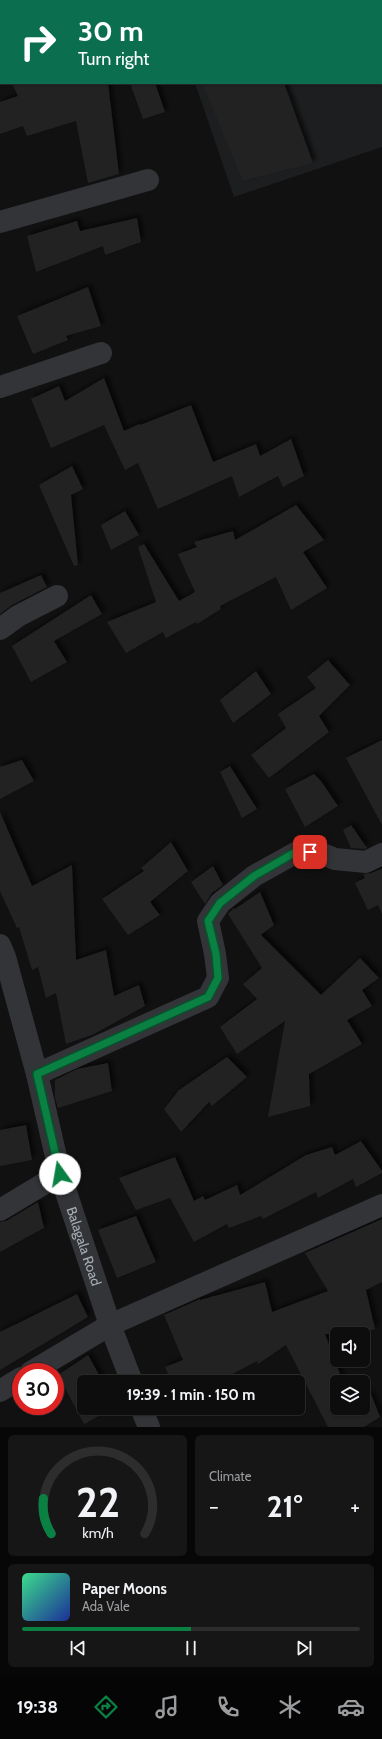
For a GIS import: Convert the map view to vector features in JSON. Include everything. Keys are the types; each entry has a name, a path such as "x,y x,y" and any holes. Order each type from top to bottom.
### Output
{"street":[{"path":"0,222 148,180"},
{"path":"0,387 101,353"},
{"path":"0,630 18,616 57,596"},
{"path":"37,1074 208,997 218,978 216,954 208,921 220,903 254,876 299,850 320,853 335,859 366,862 382,854"},
{"name":"Balagala Road","path":"0,946 5,957 37,1074 60,1174 110,1325 129,1375"},
{"path":"0,1210 60,1174"},
{"path":"46,1363 110,1325 382,1205"},
{"path":"0,1390 12,1383"},
{"path":"144,1415 148,1427"}],"shaded area":[{"path":"195,84 382,84 382,147 234,197"}],"building":[{"path":"12,84 108,84 119,174 88,183 76,121 27,136 23,126 0,134 0,102 18,96"},
{"path":"130,84 155,84 165,112 143,119"},
{"path":"202,84 284,84 313,163 243,181"},
{"path":"137,218 141,242 105,255 103,246 36,272 27,236 77,221 80,231"},
{"path":"88,287 101,326 66,336 68,340 33,354 17,316"},
{"path":"104,378 124,431 191,405 213,462 256,444 260,456 291,439 304,476 283,487 278,476 239,497 232,476 158,509 138,463 125,470 104,425 51,448 31,399 59,386 65,401"},
{"path":"72,466 83,489 71,495 78,565 74,566 39,485"},
{"path":"296,505 324,540 303,552 327,588 291,610 276,577 220,606 221,609 197,624 196,622 166,638 163,632 126,653 107,622 156,602 138,547 144,544 179,601 195,592 178,554 197,547 194,542 233,531 235,540"},
{"path":"125,511 139,535 111,550 101,525"},
{"path":"41,575 47,587 12,605 0,614 0,593"},
{"path":"91,595 102,614 54,641 67,662 31,682 12,646"},
{"path":"328,660 350,685 319,716 329,732 269,778 251,755 286,728 278,714 316,688 307,677"},
{"path":"256,671 271,694 233,723 220,700"},
{"path":"382,740 382,825 346,758"},
{"path":"22,760 34,781 0,799 0,767"},
{"path":"230,766 257,809 242,818 220,772"},
{"path":"314,774 321,781 338,806 305,827 285,789"},
{"path":"0,812 32,886 72,865 76,960 106,950 114,996 139,985 145,1006 94,1034 66,1044 56,993 46,998 38,967 32,970 19,927 17,928 0,891"},
{"path":"351,825 367,848 351,848 343,830"},
{"path":"171,842 188,871 150,902 160,915 128,935 102,899 144,871 141,868"},
{"path":"213,866 223,885 212,893 205,904 191,882"},
{"path":"381,869 382,914 378,905 368,910 355,883 365,878 363,874"},
{"path":"260,892 274,925 261,935 321,995 360,958 379,978 362,990 372,1006 347,1020 362,1044 309,1074 310,1106 268,1117 285,1021 237,1054 220,1027 257,999 243,984 262,968 228,914 234,908 235,909"},
{"path":"227,1057 247,1077 212,1106 209,1102 181,1132 164,1109 179,1090"},
{"path":"108,1063 112,1091 58,1108 55,1098 55,1080 77,1069"},
{"path":"26,1125 32,1160 0,1166 0,1130"},
{"path":"361,1141 382,1173 356,1187 353,1179 318,1198 316,1192 263,1219 261,1216 229,1228 227,1224 194,1242 170,1198 136,1210 119,1178 175,1157 194,1201 203,1196 205,1200 237,1185 240,1195 306,1155 332,1147 335,1155"},
{"path":"38,1202 44,1228 0,1252 0,1222 6,1221"},
{"path":"136,1216 156,1262 117,1278 98,1230"},
{"path":"382,1219 382,1282 366,1290 375,1329 370,1330 370,1327 330,1327 330,1334 325,1334 330,1347 330,1367 337,1367 340,1375 330,1375 330,1415 370,1415 371,1394 380,1417 364,1427 328,1427 305,1382 305,1375 301,1375 286,1345 258,1364 257,1361 231,1375 169,1375 165,1367 183,1360 164,1315 200,1299 265,1282 272,1312 328,1291 305,1253"},
{"path":"77,1294 88,1317 0,1370 0,1332"},
{"path":"88,1355 99,1375 77,1375 77,1411 64,1386 64,1371"},
{"path":"79,1415 101,1415 84,1424"}],"route":[{"path":"60,1174 37,1074 208,997 218,978 216,954 208,921 220,903 254,876 299,850 310,852"}]}
